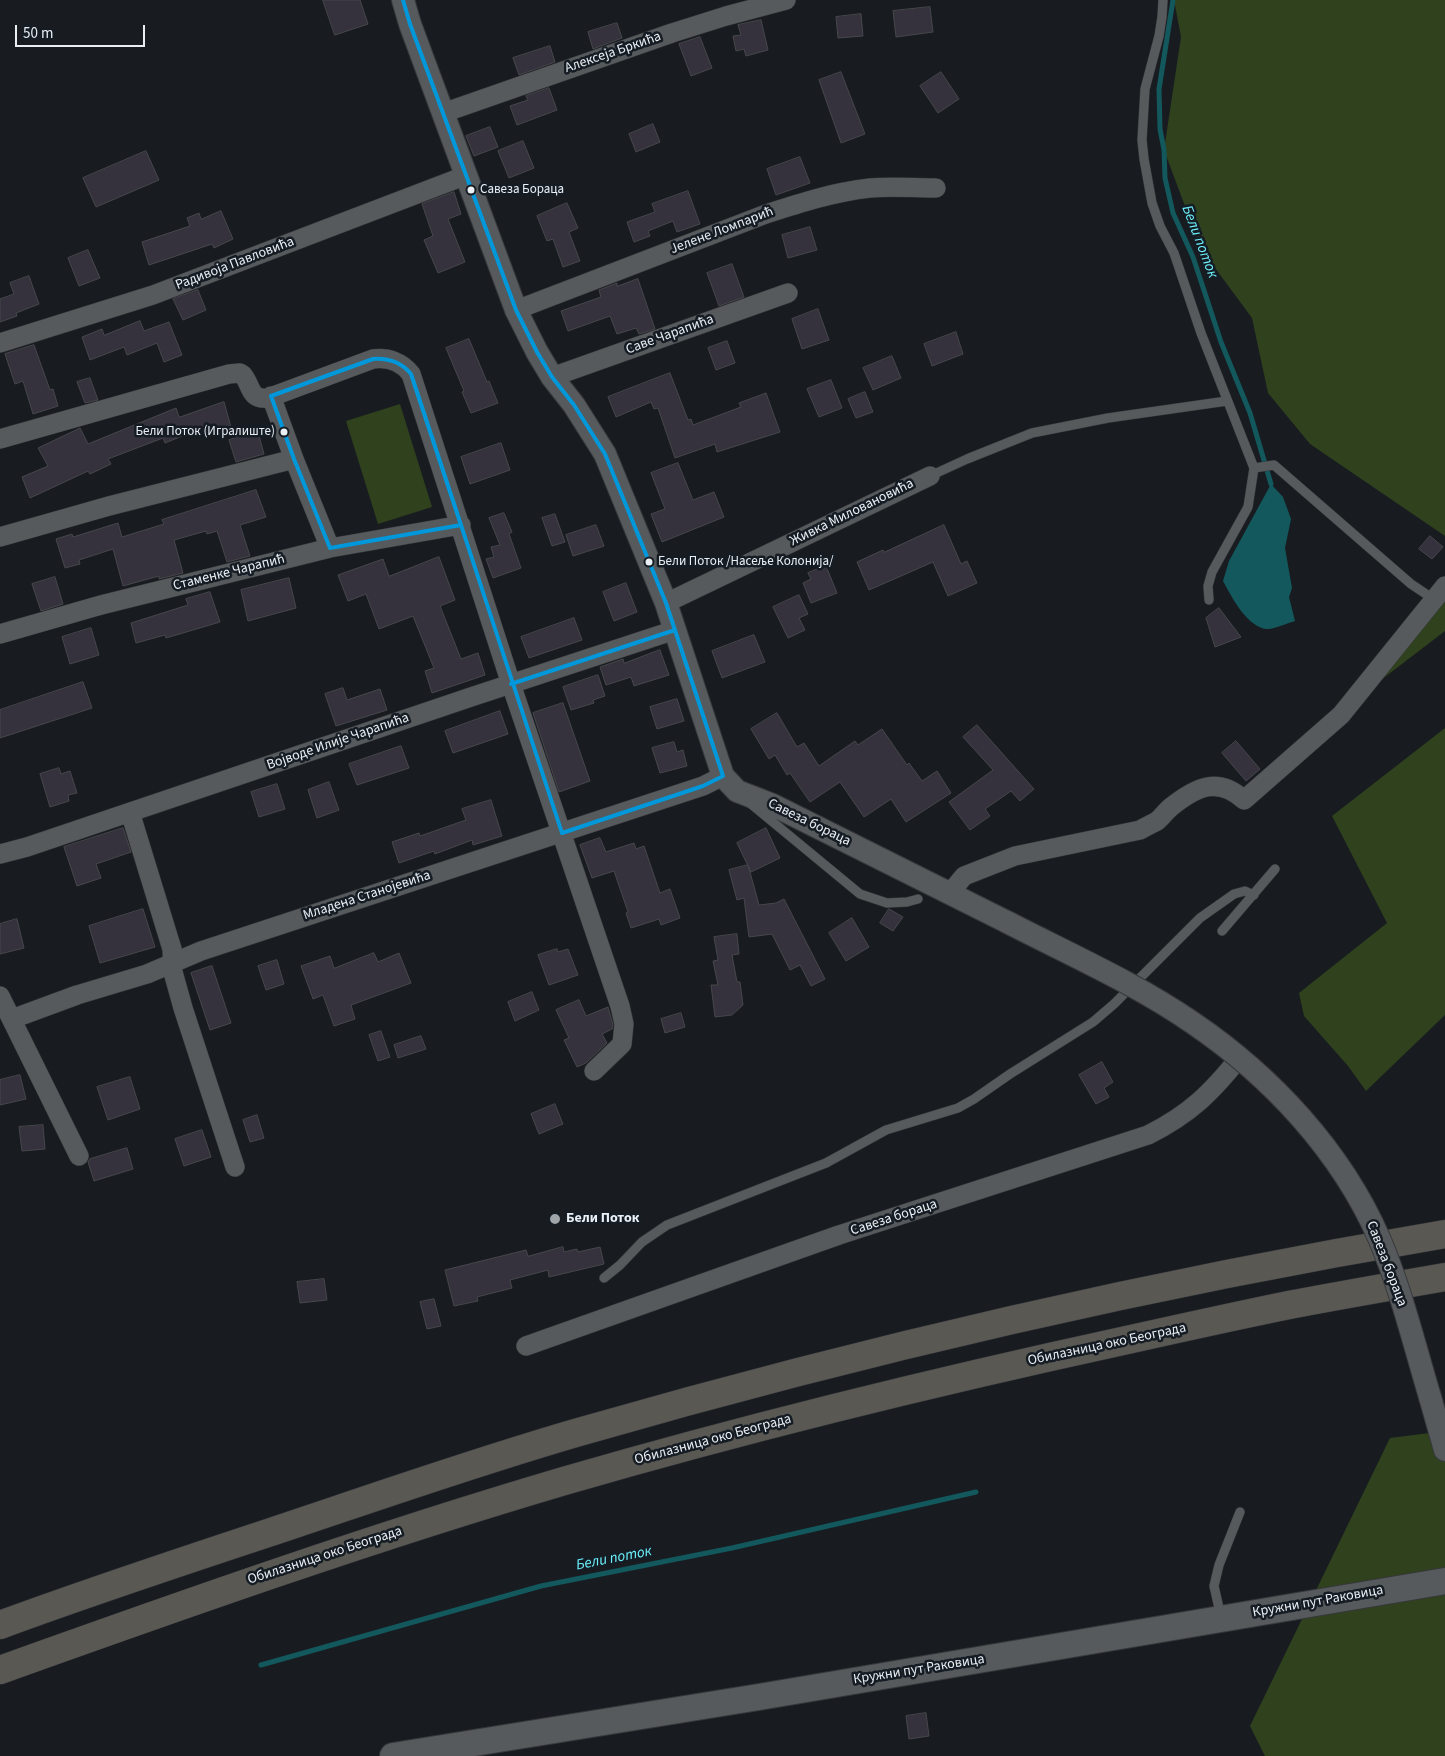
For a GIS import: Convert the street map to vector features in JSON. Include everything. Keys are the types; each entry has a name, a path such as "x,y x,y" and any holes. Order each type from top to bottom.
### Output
{"highway":[{"path":"0,1625 124,1581 449,1473 578,1433 732,1389 916,1343 1093,1302 1275,1265 1445,1234"},
{"name":"Обилазница око Београда","path":"0,1670 228,1588 406,1530 563,1482 744,1431 1051,1356 1288,1305 1445,1277"}],"main road":[{"name":"Кружни пут Раковица","path":"393,1756 759,1697 1445,1581"}],"street":[{"name":"Савеза бораца","path":"403,0 516,310 536,352 552,377 574,405 605,454 666,603 723,776 732,787 743,794 773,805 950,892 1162,1003 1240,1057 1270,1084 1298,1115 1336,1164 1358,1198 1379,1238 1407,1320 1445,1450"},
{"name":"Алексеја Бркића","path":"443,113 665,36 726,16 786,0"},
{"name":"Радивоја Павловића","path":"0,343 153,295 467,175"},
{"name":"Јелене Ломпарић","path":"516,310 766,214 792,206 850,191 873,188 936,188"},
{"name":"Саве Чарапића","path":"552,377 788,293"},
{"path":"0,439 236,373 246,378 254,395 262,398 373,359 388,359 402,365 411,374 620,1006 624,1024 622,1044 594,1071"},
{"path":"272,396 294,459 330,548"},
{"path":"0,537 294,459"},
{"name":"Живка Миловановића","path":"666,603 930,476"},
{"name":"Стаменке Чарапић","path":"0,634 101,605 330,548 461,525"},
{"path":"950,892 964,876 1016,856 1140,830 1157,820 1183,798 1207,787 1222,786 1230,789 1244,800 1341,715 1440,593"},
{"name":"Војводе Илије Чарапића","path":"0,854 27,847 675,630"},
{"name":"Младена Станојевића","path":"12,1018 77,995 146,974 201,951 703,786 723,776"},
{"path":"130,812 172,949 173,972 183,1008 235,1167"},
{"path":"0,996 79,1156"},
{"name":"Савеза бораца","path":"526,1346 839,1236 1148,1135 1192,1109 1206,1097 1240,1057"}],"lane":[{"path":"1163,0 1159,36 1145,89 1142,140 1152,203 1160,226 1174,253 1200,333 1226,401 1256,468 1248,508 1212,572 1208,586 1209,600"},
{"path":"930,476 1032,434 1108,418 1226,401"},
{"path":"1256,468 1274,465 1411,584 1440,593"},
{"name":"Савеза бораца","path":"743,794 755,808 860,894 887,903 907,902 918,899"},
{"path":"1222,931 1275,869"},
{"path":"604,1278 620,1265 642,1242 667,1225 826,1163 886,1130 958,1108 974,1099 1093,1022 1114,1004 1200,918 1234,894 1246,891 1254,895"},
{"path":"1221,1619 1214,1586 1219,1565 1240,1512"}],"green space":[{"path":"1174,0 1445,0 1445,536 1310,444 1268,393 1252,318 1201,249 1164,150 1181,37"},
{"path":"400,404 432,507 378,524 346,421"},
{"path":"1445,582 1445,631 1351,703"},
{"path":"1445,728 1445,1015 1366,1091 1348,1066 1304,1016 1299,993 1387,923 1332,816"},
{"path":"1445,1431 1445,1756 1265,1756 1250,1726 1390,1438"}],"water":[{"path":"1271,484 1283,497 1291,519 1285,548 1292,588 1289,597 1295,621 1268,629 1261,628 1247,618 1235,603 1223,581 1229,561"}],"building":[{"path":"323,0 360,0 368,24 335,35"},
{"path":"930,7 933,32 896,37 893,11"},
{"path":"861,14 863,36 838,38 836,17"},
{"path":"761,20 768,50 746,56 744,49 736,51 733,36 741,35 738,25"},
{"path":"617,23 622,38 593,49 588,32"},
{"path":"700,37 712,68 691,76 679,44"},
{"path":"550,46 555,62 519,75 513,58"},
{"path":"841,72 865,134 841,143 819,80"},
{"path":"941,72 959,99 938,113 920,86"},
{"path":"549,88 557,110 517,125 510,106 528,100 526,96"},
{"path":"653,124 660,142 636,152 629,134"},
{"path":"490,127 498,147 474,156 466,136"},
{"path":"523,141 534,168 509,178 498,151"},
{"path":"146,151 159,180 96,207 83,178"},
{"path":"800,157 810,183 776,195 767,169"},
{"path":"688,191 700,224 677,232 673,221 648,231 650,236 634,242 627,222 655,212 652,204"},
{"path":"454,192 461,214 448,219 465,262 438,273 424,240 433,236 422,204"},
{"path":"567,203 578,228 569,232 580,261 563,267 553,239 547,241 537,216"},
{"path":"221,211 233,239 214,248 212,244 149,265 142,242 190,226 187,218 199,213 201,219"},
{"path":"810,227 817,250 788,258 782,235"},
{"path":"88,250 100,278 79,286 68,258"},
{"path":"732,264 744,297 719,306 707,273"},
{"path":"29,276 39,304 16,313 17,316 0,322 0,299 14,294 10,283"},
{"path":"638,279 655,329 639,334 636,328 617,334 610,316 568,331 561,311 601,297 599,290 617,283 617,286"},
{"path":"198,290 206,310 183,320 173,299"},
{"path":"818,309 829,340 802,349 792,319"},
{"path":"140,321 144,331 169,322 182,355 164,362 157,343 127,355 124,347 90,360 82,337 102,329 104,335"},
{"path":"956,332 963,354 932,366 924,344"},
{"path":"469,339 498,403 471,413 446,348"},
{"path":"727,341 735,363 716,370 708,348"},
{"path":"34,345 50,390 53,389 58,406 33,414 23,381 15,384 5,354"},
{"path":"892,356 901,378 873,390 863,368"},
{"path":"670,373 688,420 691,419 693,425 741,407 739,403 766,393 780,432 717,452 715,444 675,458 658,408 654,409 651,402 616,417 608,397"},
{"path":"90,378 98,400 85,403 77,382"},
{"path":"831,380 842,408 819,417 807,389"},
{"path":"865,392 873,412 856,418 848,399"},
{"path":"224,402 231,427 204,435 202,428 165,443 163,438 108,459 111,464 90,474 88,471 30,498 22,477 48,466 38,448 80,428 88,444 176,408 179,417"},
{"path":"258,432 264,454 236,462 229,440"},
{"path":"501,443 510,470 470,484 461,457"},
{"path":"678,463 693,500 714,492 724,517 662,542 651,514 665,509 651,473"},
{"path":"256,490 266,517 240,525 250,556 227,562 217,531 207,534 206,531 174,540 183,573 159,579 159,576 123,586 113,549 79,560 80,564 65,568 56,539 72,534 73,537 118,523 122,537 164,524 162,520"},
{"path":"504,513 512,532 509,534 521,568 493,578 486,559 494,557 491,547 500,545 489,518"},
{"path":"555,514 565,542 552,546 542,518"},
{"path":"596,525 604,546 573,556 566,535"},
{"path":"944,525 961,564 967,561 977,583 948,596 933,562 869,590 857,562"},
{"path":"1430,536 1443,547 1432,559 1419,549"},
{"path":"439,557 455,600 440,606 461,659 478,653 485,675 432,693 425,671 434,668 413,616 379,629 366,594 348,601 338,575 383,559 389,576"},
{"path":"826,566 837,593 811,603 803,583 811,579 808,573"},
{"path":"55,577 63,604 41,611 32,584"},
{"path":"289,578 296,608 248,621 241,590"},
{"path":"626,583 637,612 614,621 603,592"},
{"path":"210,592 220,622 166,638 165,635 136,643 131,623 188,605 186,599"},
{"path":"799,595 808,614 799,618 805,630 788,638 773,607"},
{"path":"1219,608 1241,637 1215,647 1206,618"},
{"path":"574,618 582,640 529,658 521,637"},
{"path":"91,628 99,655 70,664 62,637"},
{"path":"754,635 765,662 722,678 712,651"},
{"path":"660,650 669,675 634,686 631,677 606,685 600,667 623,659 624,663"},
{"path":"598,675 605,696 593,700 594,703 571,710 563,687"},
{"path":"83,682 92,708 0,738 0,710"},
{"path":"343,688 347,700 380,689 387,710 336,726 325,694"},
{"path":"677,699 684,721 657,729 650,707"},
{"path":"563,703 590,781 559,792 533,713"},
{"path":"500,711 508,734 453,753 445,731"},
{"path":"777,713 797,747 804,743 819,766 855,741 858,745 882,729 907,765 909,763 922,781 937,771 951,793 906,822 891,799 864,817 840,782 810,802 790,773 787,775 775,755 769,759 751,729"},
{"path":"977,725 1034,789 1020,801 1011,791 985,809 990,816 970,830 949,802 993,770 963,737"},
{"path":"1236,741 1260,769 1246,781 1222,753"},
{"path":"674,742 677,752 683,750 687,766 660,773 652,748"},
{"path":"401,746 409,768 357,785 349,764"},
{"path":"59,768 61,774 70,771 77,793 68,795 69,801 50,807 40,774"},
{"path":"329,782 339,810 317,818 308,790"},
{"path":"277,784 285,809 259,817 251,792"},
{"path":"491,800 502,836 473,845 472,840 435,854 434,851 399,863 392,842 419,833 420,836 466,820 462,809"},
{"path":"123,828 131,852 96,864 101,878 77,886 64,847"},
{"path":"766,828 780,858 751,872 737,843"},
{"path":"600,838 606,852 634,843 636,849 644,846 660,893 670,889 680,918 661,925 659,919 631,928 626,913 628,912 614,871 592,878 580,845"},
{"path":"748,865 759,905 776,903 784,899 825,979 811,986 800,965 790,970 772,934 749,937 744,898 737,900 729,870"},
{"path":"143,909 155,947 100,963 89,926"},
{"path":"889,909 903,917 893,931 880,923"},
{"path":"852,918 869,947 846,961 829,933"},
{"path":"17,919 24,948 0,954 0,924"},
{"path":"737,934 739,954 732,955 737,982 740,982 743,1005 732,1015 715,1017 711,985 718,985 713,961 718,960 714,937"},
{"path":"557,949 558,952 568,949 578,975 549,985 538,955"},
{"path":"374,953 378,962 399,953 411,983 351,1005 355,1019 334,1026 323,995 313,999 301,966 330,956 334,968"},
{"path":"277,960 284,984 266,990 258,966"},
{"path":"212,966 231,1023 210,1030 191,973"},
{"path":"532,992 539,1010 515,1021 508,1002"},
{"path":"579,1000 586,1016 608,1007 613,1025 612,1029 602,1034 607,1043 586,1063 577,1067 564,1040 569,1038 556,1010"},
{"path":"681,1013 685,1027 665,1033 661,1019"},
{"path":"381,1031 390,1057 378,1061 369,1035"},
{"path":"421,1036 426,1049 398,1058 394,1045"},
{"path":"1102,1062 1113,1082 1104,1088 1109,1097 1096,1104 1079,1075"},
{"path":"20,1075 26,1099 0,1105 0,1080"},
{"path":"130,1077 140,1109 108,1120 97,1087"},
{"path":"555,1104 563,1124 539,1134 531,1114"},
{"path":"257,1115 264,1138 250,1142 243,1120"},
{"path":"43,1125 45,1149 22,1151 19,1127"},
{"path":"202,1130 211,1157 184,1166 175,1139"},
{"path":"127,1148 133,1169 94,1181 88,1162 90,1159"},
{"path":"563,1247 564,1252 577,1249 578,1252 600,1247 604,1264 549,1277 548,1270 510,1280 512,1288 477,1297 478,1301 454,1306 445,1270 526,1250 528,1256"},
{"path":"324,1279 327,1300 300,1303 297,1282"},
{"path":"434,1299 441,1326 427,1329 420,1302"},
{"path":"926,1713 929,1736 909,1739 906,1716"}],"waterway":[{"name":"Бели поток","path":"1173,0 1159,89 1160,129 1164,150 1165,178 1173,213 1193,257 1221,342 1250,413 1271,484"},
{"name":"Бели поток","path":"261,1665 541,1586 732,1548 976,1492"}],"transit line":[{"path":"403,0 410,24 516,310 552,377 574,405 605,454 666,603 723,776 703,786 562,833 461,525"},
{"path":"373,359 384,359 394,362 403,366 411,374 461,525 330,548 271,396 373,359"},
{"path":"511,684 675,630"}],"place":[{"name":"Савеза Бораца","path":"471,190"},
{"name":"Бели Поток (Игралиште)","path":"284,432"},
{"name":"Бели Поток /Насеље Колонија/","path":"649,562"},
{"name":"Бели Поток","path":"555,1219"}]}
